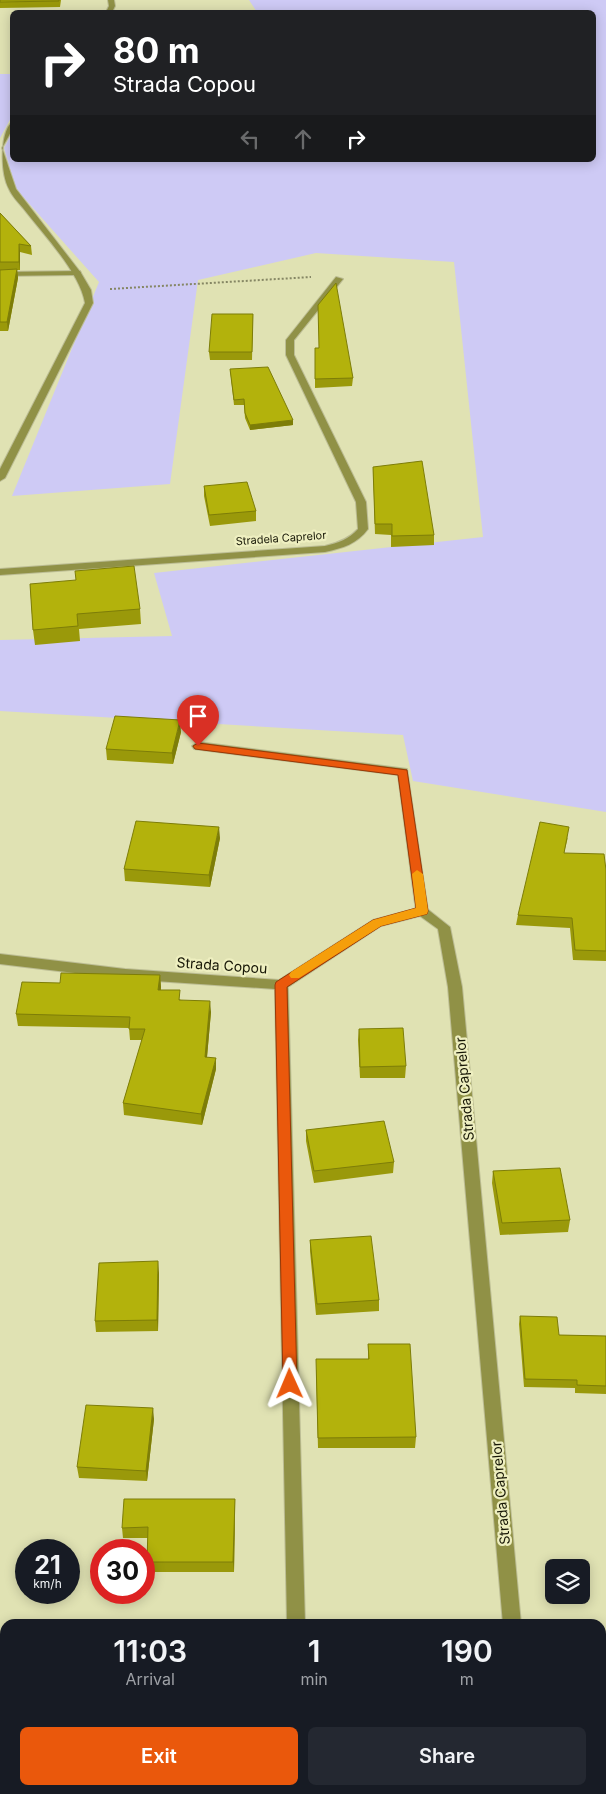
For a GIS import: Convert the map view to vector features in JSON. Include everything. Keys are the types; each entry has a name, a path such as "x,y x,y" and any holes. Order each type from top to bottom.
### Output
{"street":[{"path":"0,478 89,303 87,290 77,273 12,189 0,149 10,128"},
{"path":"0,274 77,273"},
{"name":"Stradela Caprelor","path":"0,572 325,548 338,546 357,537 363,529 361,502 290,355 289,348 290,340 339,279"},
{"path":"198,746 403,772 422,911"},
{"name":"Strada Copou","path":"0,959 125,974 280,985 377,923 422,911"},
{"name":"Strada Caprelor","path":"422,911 444,927 455,987 512,1619"},
{"path":"280,985 296,1619"}],"path":[{"path":"87,290 263,281 289,276 339,279"}],"shaded area":[{"path":"249,0 606,0 606,812 413,781 403,735 0,711 0,640 172,636 154,573 483,537 454,262 316,253 198,280 170,484 12,496 99,282 16,189 4,148 10,136 10,162 596,162 596,10 256,10"},
{"path":"0,74 10,74 10,120 0,138"}],"building":[{"path":"0,0 59,0 59,1 0,2"},
{"path":"0,213 31,246 19,244 19,262 0,262"},
{"path":"17,269 7,322 0,322 0,270"},
{"path":"336,283 353,378 315,379 315,348 319,348 318,305"},
{"path":"212,314 253,314 252,352 209,352"},
{"path":"268,367 293,420 250,425 245,413 244,399 234,400 230,369"},
{"path":"422,461 434,535 392,536 392,524 375,524 373,467"},
{"path":"247,482 256,511 209,515 204,486"},
{"path":"134,566 140,609 77,614 78,626 33,630 30,584 76,580 75,571"},
{"path":"115,716 180,720 172,753 106,749"},
{"path":"136,821 219,827 209,875 124,869"},
{"path":"540,822 569,827 564,853 604,854 606,870 606,951 575,950 572,918 518,915"},
{"path":"61,973 160,975 158,990 180,990 179,1000 210,1001 205,1057 216,1058 201,1114 123,1103 145,1029 129,1029 130,1017 16,1014 22,982 60,983"},
{"path":"403,1028 406,1066 360,1067 359,1029"},
{"path":"384,1121 394,1162 314,1171 306,1130"},
{"path":"560,1168 570,1220 502,1223 493,1171"},
{"path":"371,1236 379,1300 317,1304 310,1240"},
{"path":"158,1261 157,1320 95,1321 99,1263"},
{"path":"520,1316 557,1317 559,1335 606,1336 606,1386 577,1385 577,1380 525,1379"},
{"path":"368,1344 410,1344 416,1437 318,1438 316,1359 369,1359"},
{"path":"86,1405 153,1408 146,1471 77,1467"},
{"path":"124,1499 235,1499 233,1562 155,1562 155,1539 148,1539 148,1527 122,1528"}],"slow traffic":[{"path":"295,975 377,923 422,911 417,874"}],"route":[{"path":"198,746 403,772 422,911 377,923 280,985 290,1384"}]}
